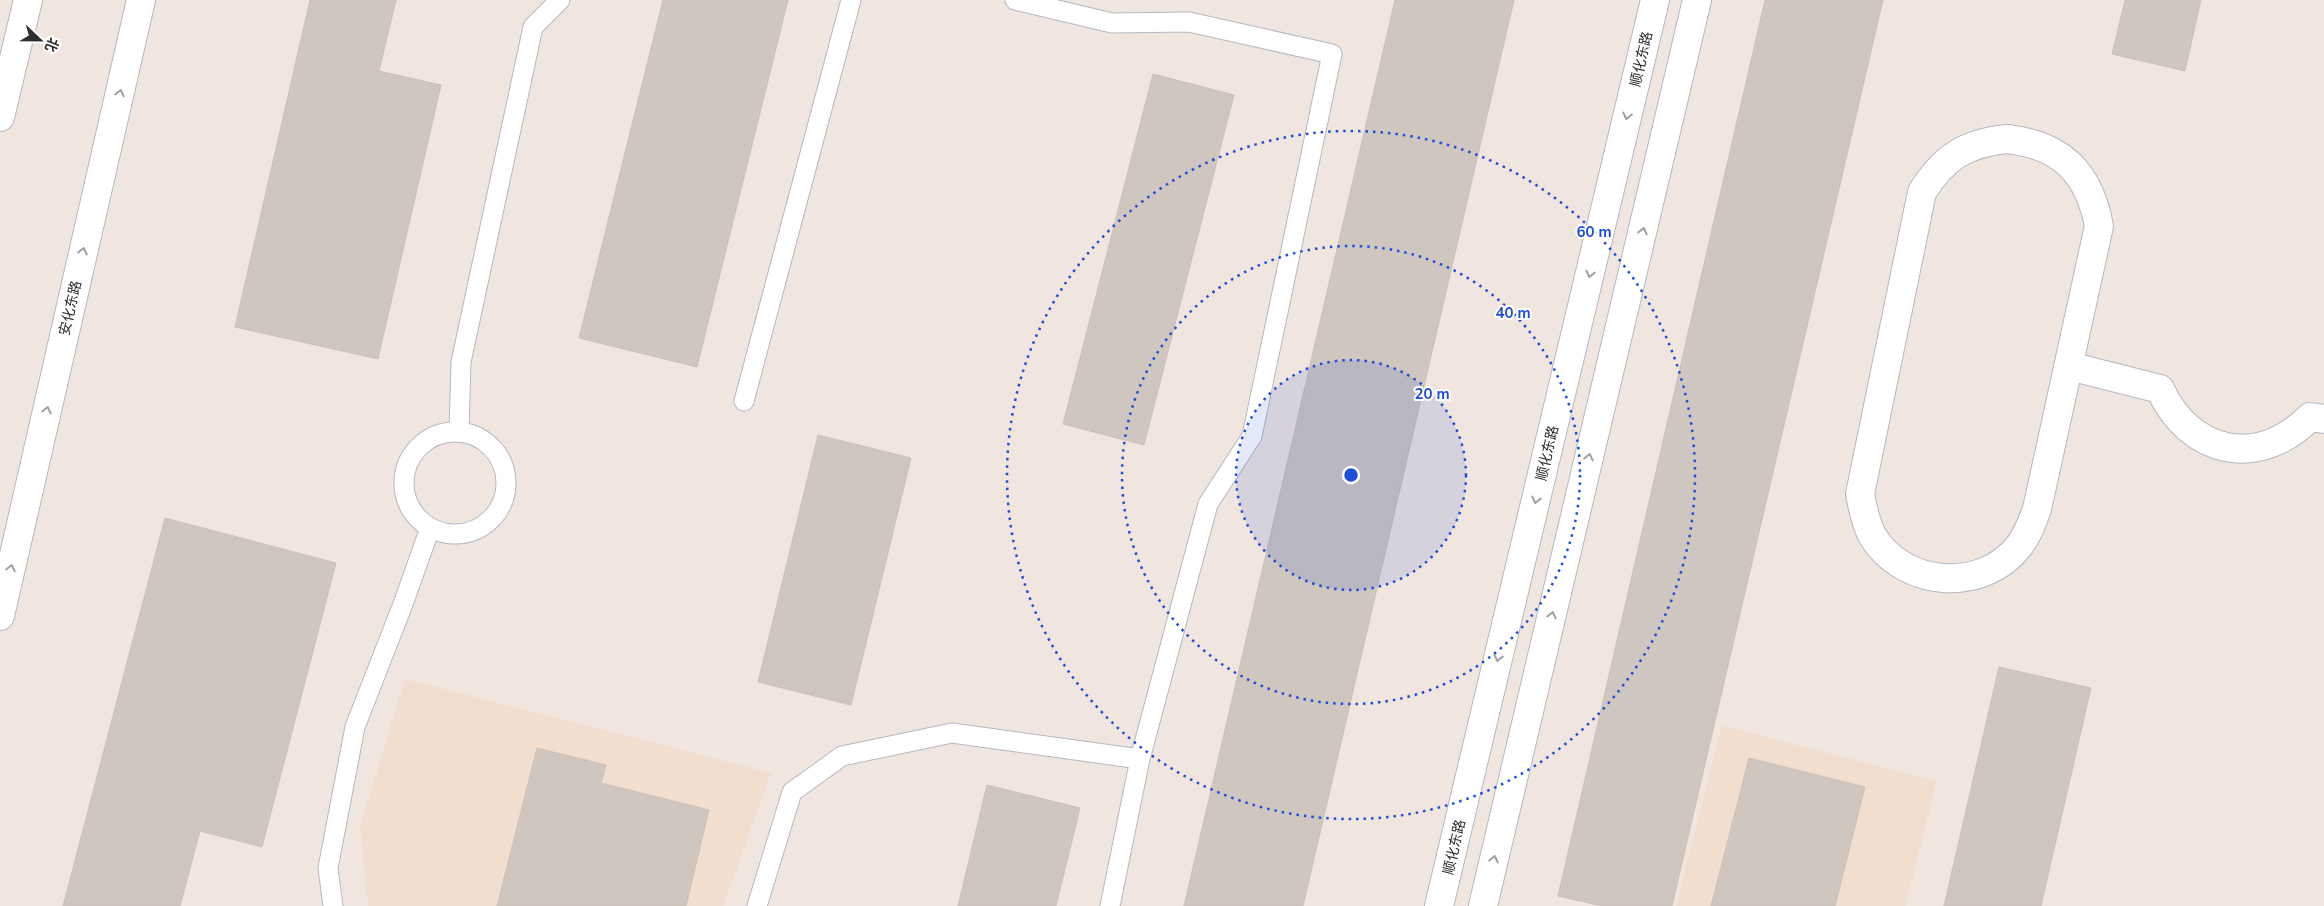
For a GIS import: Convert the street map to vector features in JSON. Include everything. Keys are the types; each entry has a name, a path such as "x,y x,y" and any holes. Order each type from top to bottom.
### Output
{"street":[{"path":"0,117 28,0"},
{"name":"安化东路","path":"0,616 141,0"},
{"name":"顺化东路","path":"1440,906 1655,0"},
{"path":"1483,906 1697,0"},
{"path":"2007,140 2027,142 2046,148 2063,158 2077,172 2088,188 2099,226 2069,366 2037,509 2030,530 2018,548 2002,562 1983,573 1962,578 1941,578 1920,574 1901,565 1885,551 1872,534 1864,515 1860,494 1922,192 1933,174 1948,159 1966,148 1985,142 2007,140"},
{"path":"2069,366 2160,389 2168,406 2193,434 2210,443 2228,448 2246,449 2265,446 2282,440 2298,430 2310,417 2324,420"}],"lane":[{"path":"459,431 461,362 533,26 560,0"},
{"path":"744,400 851,0"},
{"path":"1015,0 1112,23 1189,22 1332,54 1252,436 1208,504 1140,759 1110,906"},
{"path":"459,431 476,435 490,445 501,459 506,474 506,491 501,507 491,520 478,529 462,534 445,534 430,528 416,517 407,502 404,485 406,468 413,452 426,440 442,433 459,431"},
{"path":"333,906 328,868 355,727 403,604 430,528"},
{"path":"757,906 792,792 842,756 952,733 1140,759"}],"shaded area":[{"path":"405,679 771,773 723,906 368,906 360,827"},
{"path":"1722,726 1937,781 1905,906 1676,906"}],"building":[{"path":"310,0 396,0 379,71 441,85 378,359 235,327"},
{"path":"663,0 788,0 697,367 579,338"},
{"path":"1395,0 1514,0 1303,906 1184,906"},
{"path":"1765,0 1883,0 1672,906 1602,906 1558,896"},
{"path":"2125,0 2201,0 2185,71 2112,54"},
{"path":"1153,74 1234,95 1144,445 1063,424"},
{"path":"818,435 911,458 851,705 758,682"},
{"path":"165,518 336,563 262,847 200,831 180,906 63,906"},
{"path":"1999,667 2091,688 2041,906 1944,906"},
{"path":"537,748 606,765 601,783 709,810 686,906 497,906"},
{"path":"1749,758 1865,787 1835,906 1711,906"},
{"path":"987,785 1080,808 1056,906 958,906"}]}
